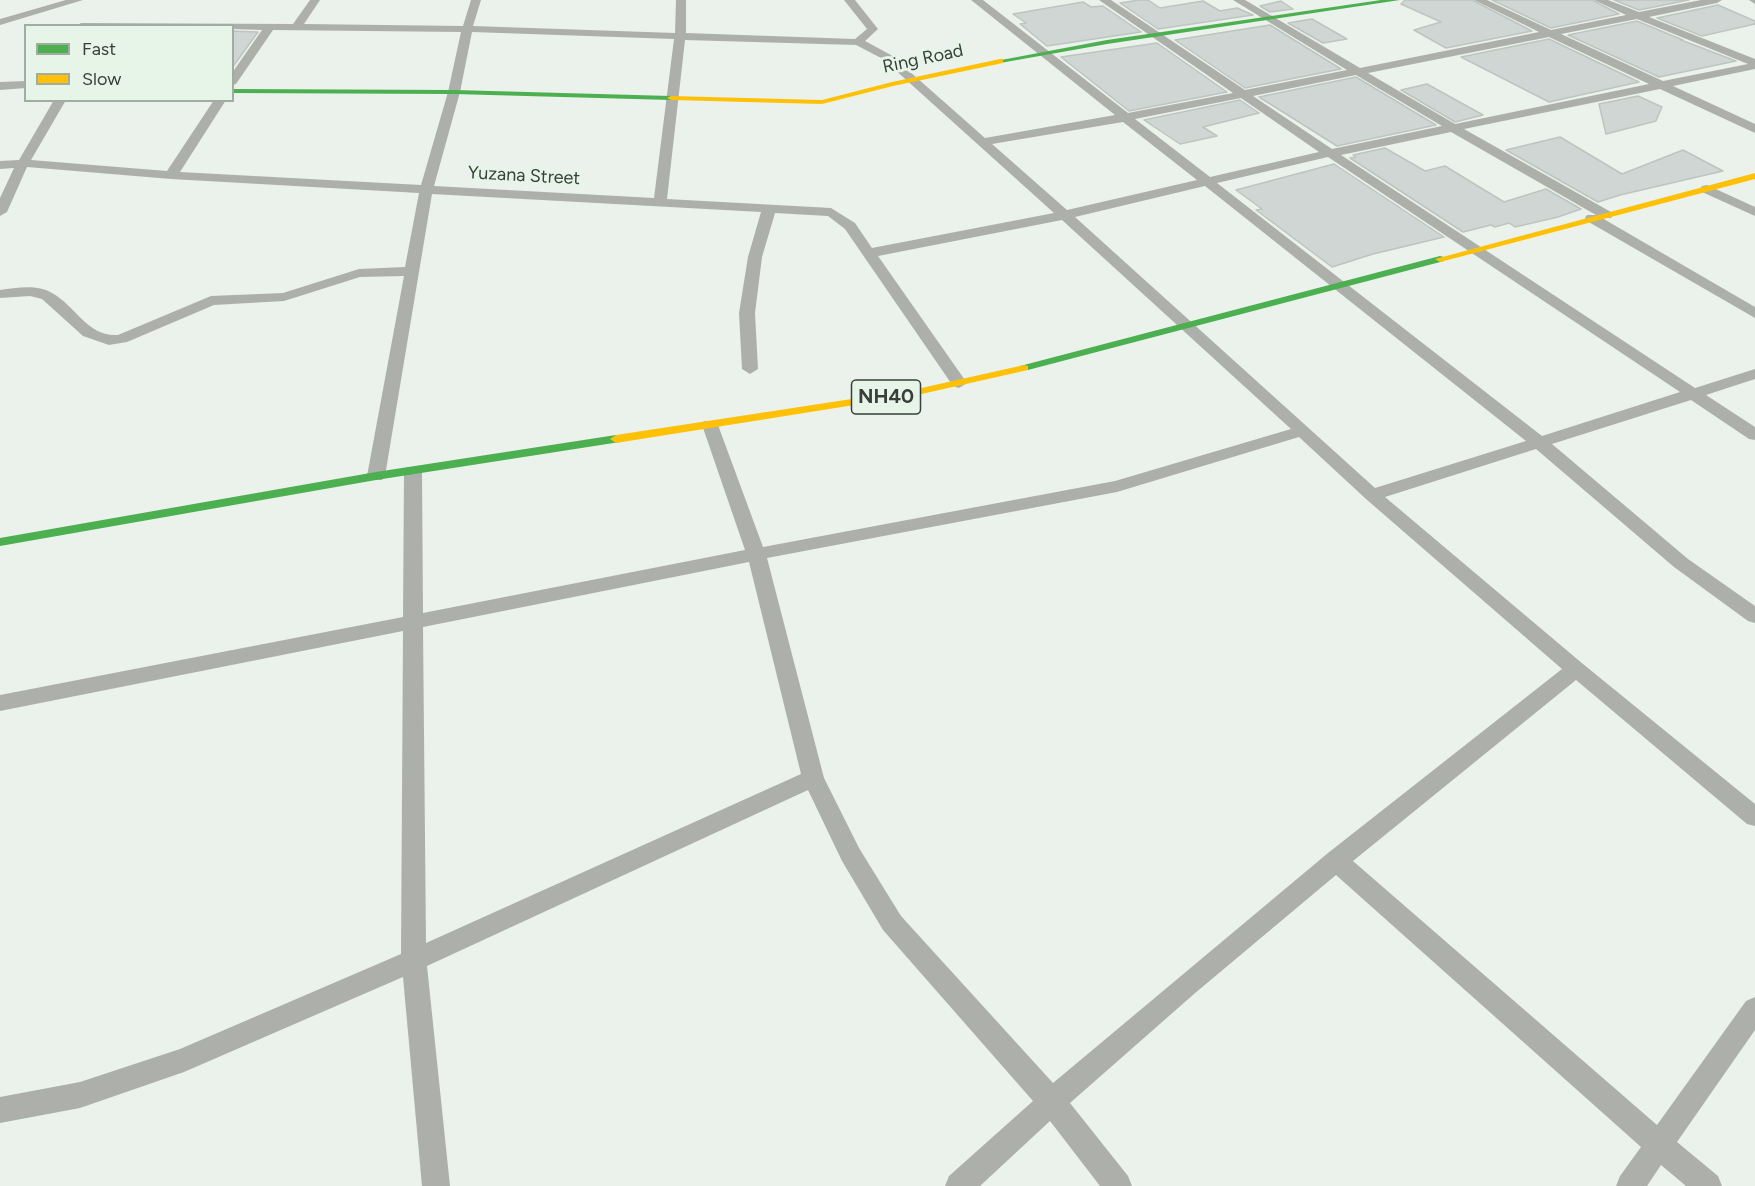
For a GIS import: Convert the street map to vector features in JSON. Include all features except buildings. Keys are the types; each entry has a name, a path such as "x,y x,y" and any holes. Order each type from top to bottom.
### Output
{"main road":[{"name":"Ring Road","path":"234,91 454,92 822,102 912,80 1044,54 1389,0"},
{"name":"NH40","path":"0,542 376,476 917,392 1340,285 1473,248 1755,176"}],"street":[{"path":"0,22 78,0"},
{"path":"297,26 315,0"},
{"path":"376,476 426,189 454,92 467,29 476,0"},
{"path":"660,202 680,36 681,0"},
{"path":"849,0 873,29 858,42"},
{"path":"976,0 1540,442 1682,563 1755,616"},
{"path":"1104,0 1755,435"},
{"path":"1238,0 1599,216 1755,314"},
{"path":"1479,0 1755,129"},
{"path":"1599,0 1755,65"},
{"path":"983,142 1128,117 1717,0"},
{"path":"234,26 467,29 858,42 887,57 1187,324 1372,495 1576,669 1755,817"},
{"path":"234,79 270,26"},
{"path":"0,31 17,30"},
{"path":"869,253 1064,215 1330,153 1755,65"},
{"path":"0,86 24,84"},
{"path":"0,212 23,163 59,102"},
{"path":"171,175 219,102"},
{"name":"Yuzana Street","path":"0,165 23,163 171,175 831,212 850,226 959,383"},
{"path":"1707,189 1755,212"},
{"path":"750,369 747,313 754,258 769,209"},
{"path":"0,294 35,293 46,296 97,339 108,342 121,339 211,301 284,297 359,273 411,271"},
{"path":"1372,495 1755,374"},
{"path":"710,425 757,554 813,778 850,854 892,923 1051,1101 1118,1186"},
{"path":"0,703 1116,486 1302,431"},
{"path":"413,471 414,960 436,1186"},
{"path":"959,1186 1051,1101 1336,860 1576,669"},
{"path":"0,1110 80,1095 184,1060 414,960 813,778"},
{"path":"1336,860 1708,1186"},
{"path":"1630,1186 1755,1009"}],"traffic: fast":[{"path":"1000,61 1107,42 1396,0"},
{"path":"234,91 454,92 671,98"},
{"path":"1024,368 1440,259"},
{"path":"0,542 376,476 616,439"}],"traffic: slow":[{"path":"671,98 822,102 892,84 1000,61"},
{"path":"1440,259 1755,176"},
{"path":"616,439 917,392 1024,368"}]}
